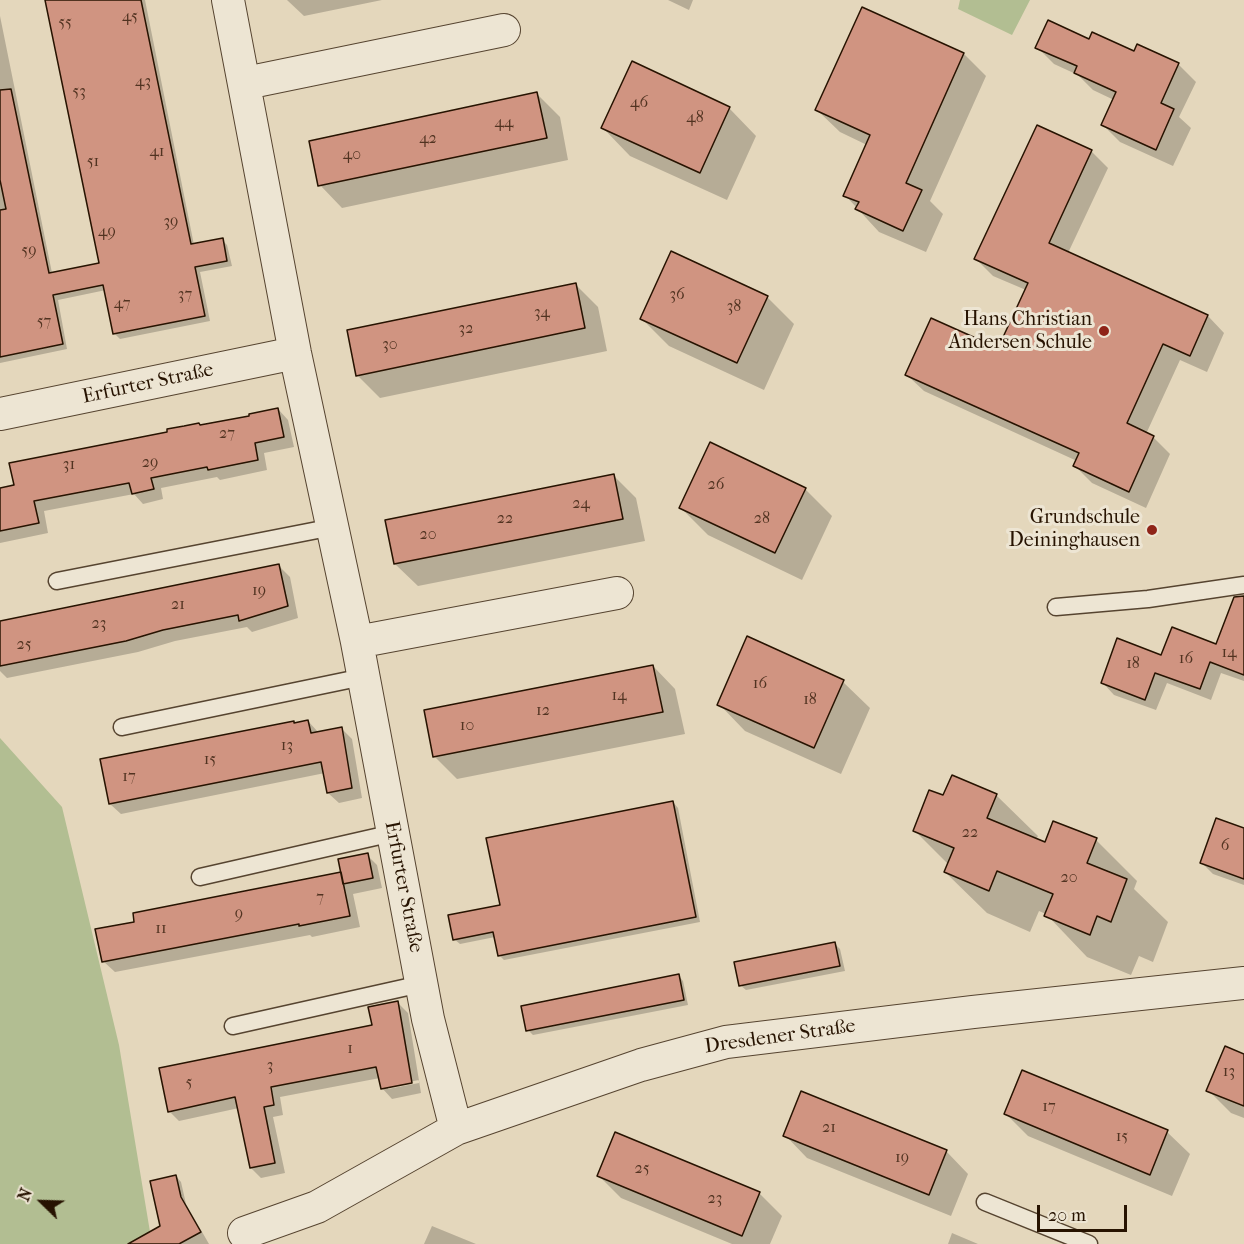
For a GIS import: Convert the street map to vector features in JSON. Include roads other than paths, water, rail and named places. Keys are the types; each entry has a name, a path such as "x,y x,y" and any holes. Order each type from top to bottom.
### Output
{"street":[{"name":"Erfurter Straße","path":"228,0 246,83 296,353 357,642 428,1019 456,1129"},
{"path":"246,83 504,30"},
{"name":"Erfurter Straße","path":"0,414 296,353"},
{"path":"357,642 616,593"},
{"name":"Dresdener Straße","path":"244,1233 317,1207 456,1129 641,1065 726,1042 973,1012 1244,983"}],"lane":[{"path":"57,581 333,527"},
{"path":"1056,608 1148,599 1244,585"},
{"path":"122,727 363,677"},
{"path":"200,877 393,833"},
{"path":"232,1026 421,984"},
{"path":"985,1202 1089,1244"}],"place":[{"name":"Hans Christian Andersen Schule","path":"1104,331"},
{"name":"Grundschule Deininghausen","path":"1152,530"}]}
